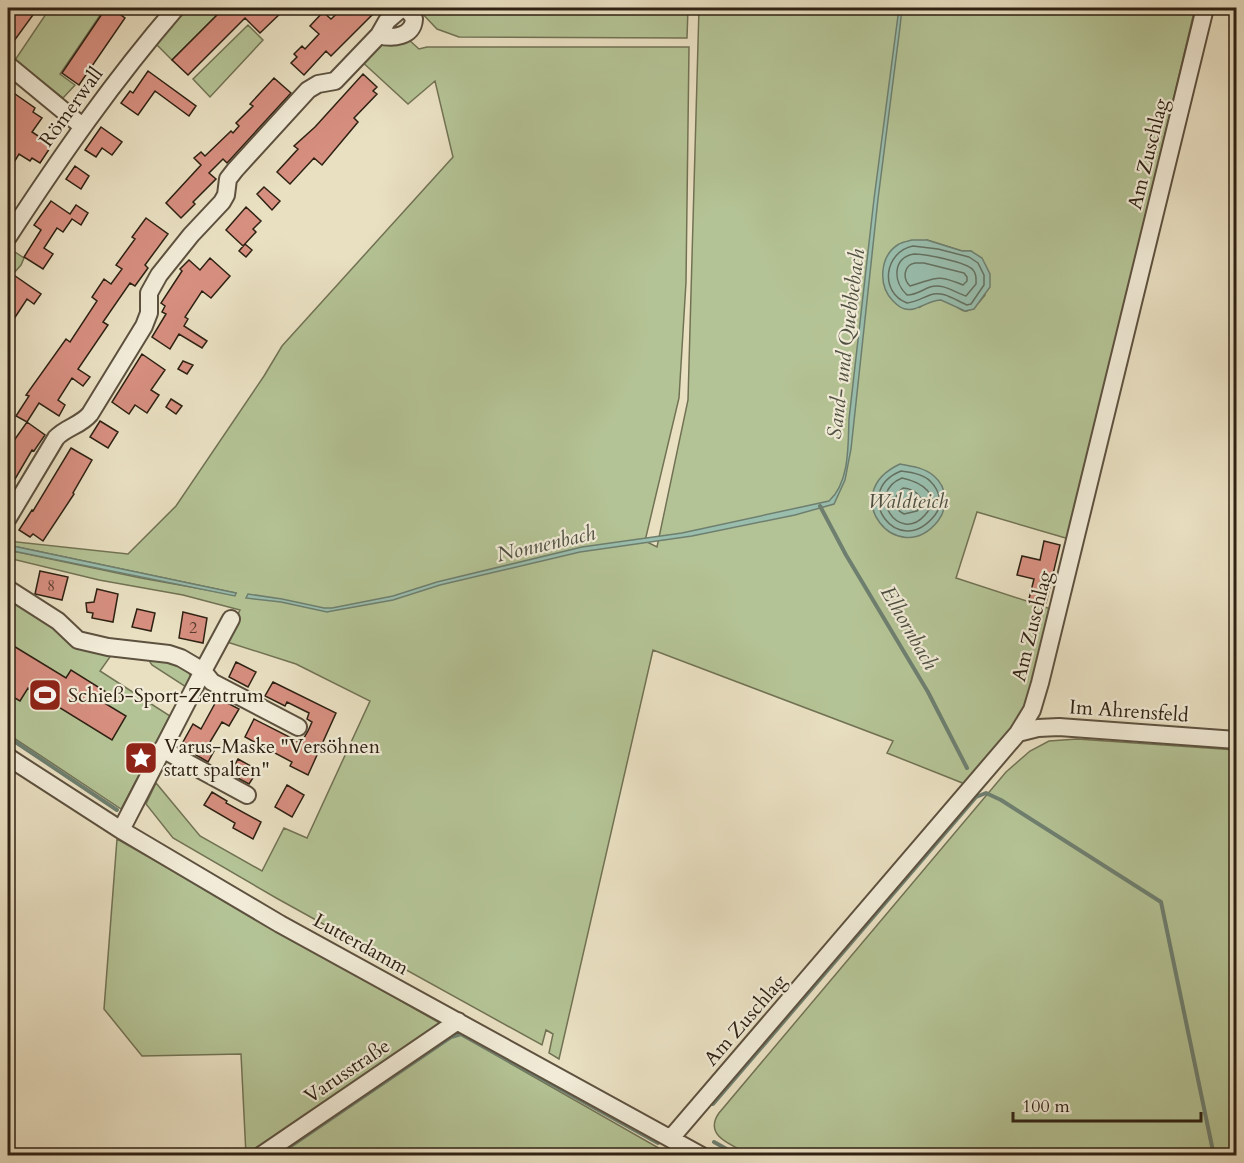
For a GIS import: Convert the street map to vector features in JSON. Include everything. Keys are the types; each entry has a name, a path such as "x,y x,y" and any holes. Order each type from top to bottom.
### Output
{"street":[{"name":"Römerwall","path":"8,237 82,126 136,54 176,8"},
{"name":"Am Zuschlag","path":"670,1138 1018,733 1032,710 1205,8"},
{"path":"8,518 56,438 65,429 82,423 90,414 144,326 149,313 148,299 153,285 175,254 222,202 230,176 308,90 318,84 335,81 379,35"},
{"path":"8,65 82,126"},
{"path":"8,589 58,621 78,640 108,647 169,654 181,658 203,671 212,682 298,727"},
{"path":"121,830 231,619"},
{"name":"Im Ahrensfeld","path":"1018,733 1038,728 1059,727 1236,740"},
{"path":"162,750 247,795"},
{"name":"Lutterdamm","path":"8,757 121,830 280,924 702,1155"},
{"name":"Varusstraße","path":"260,1155 458,1021"}],"shaded area":[{"path":"50,8 105,8 60,74 75,85 63,98 15,60"},
{"path":"186,8 224,8 172,60 155,43"},
{"path":"688,8 687,38 459,37 437,29 418,9"},
{"path":"699,8 1195,8 1069,539 977,512 956,578 1051,609 1023,717 965,784 887,753 893,741 653,650 559,1059 549,1053 553,1034 546,1030 542,1045 278,899 173,838 146,804 156,783 200,836 262,871 284,828 307,838 370,701 296,664 224,641 240,610 183,595 99,580 8,558 8,550 235,595 236,593 8,545 8,541 128,554 176,506 282,346 453,157 435,81 408,104 359,59 376,40 409,40 419,49 427,47 689,47 686,282 679,398 645,541 657,547 688,400","holes":["927,240 962,251 971,251 985,295 970,310 961,310 951,303 937,300 920,307","918,468 936,481 946,502"]},
{"path":"248,25 263,40 210,97 193,79"},
{"path":"12,250 24,258 13,274 8,270 8,257"},
{"path":"8,598 112,654 100,671 170,716 121,809 8,734"},
{"path":"153,659 183,666 188,670 191,678 186,687 152,665 150,662"},
{"path":"1077,739 1236,750 1236,1155 753,1156 723,1140 715,1128 715,1121 719,1113 1006,772 1030,751 1049,741"},
{"path":"117,839 671,1155 246,1155 241,1054 142,1056 104,1009"}],"water":[{"path":"899,8 902,8 900,27 878,199 851,449 845,480 834,504 795,515 692,536 580,552 440,585 393,600 327,612 281,602 246,598 248,594 332,608 393,596 437,582 582,547 682,533 829,501 841,484 848,451 849,419 874,199"},
{"path":"927,240 962,251 971,251 982,258 990,274 990,287 974,309 965,311 941,300 909,309 902,308 893,301 888,295 883,280 884,263 892,249 900,243"},
{"name":"Waldteich","path":"900,464 927,471 939,481 944,492 945,504 941,516 922,534 906,537 891,533 880,522 873,508 873,493 881,477"},
{"path":"8,545 236,593 235,596 8,550"}],"building":[{"path":"15,8 38,8 14,41 8,36 8,18"},
{"path":"106,8 111,8 125,18 79,85 62,73"},
{"path":"224,8 286,8 260,33 245,18 188,75 172,60"},
{"path":"343,8 368,8 374,13 331,56 326,51 304,75 291,63 297,57 294,54 302,46 305,49 319,34 310,26 323,12 331,19"},
{"path":"148,71 196,106 189,116 155,91 138,115 121,103 130,91 133,93"},
{"path":"363,74 377,87 373,91 377,94 354,118 358,122 322,165 314,158 290,184 277,172 298,149 294,146 315,127"},
{"path":"274,78 291,93 227,163 223,159 209,173 216,179 181,218 166,203 201,165 194,158 201,152 205,156 231,131 233,133 239,126 236,123 253,106 250,104"},
{"path":"8,89 35,108 33,112 42,118 32,132 52,145 40,163 32,158 30,161 19,154 8,172 8,128 14,118 8,113"},
{"path":"101,127 122,142 112,155 102,148 96,157 85,150"},
{"path":"75,166 89,176 81,189 66,179"},
{"path":"264,187 280,201 272,210 257,194"},
{"path":"51,201 70,214 76,205 88,213 81,225 72,219 63,232 57,228 44,248 53,254 43,269 24,257 41,230 34,225"},
{"path":"246,207 261,221 253,229 256,232 243,246 226,230"},
{"path":"146,218 168,234 145,265 148,268 135,286 130,283 103,322 108,325 78,369 90,377 83,386 72,378 58,400 65,405 59,416 39,403 27,422 16,416 29,396 26,395 66,339 70,342 97,301 92,297 104,279 111,284 122,269 116,265 135,239 132,237"},
{"path":"245,244 252,250 246,257 239,251"},
{"path":"210,258 230,276 211,298 202,291 185,317 188,319 184,326 207,341 202,348 179,334 170,349 152,337 166,314 162,312 165,306 161,303 182,271 180,269 189,260 200,270"},
{"path":"8,271 41,294 34,304 27,299 8,328"},
{"path":"142,354 165,370 151,390 159,395 147,413 135,405 129,414 112,402"},
{"path":"183,361 193,365 187,374 178,369"},
{"path":"171,399 182,406 176,414 166,407"},
{"path":"100,421 118,432 108,448 90,437"},
{"path":"27,422 45,435 34,451 32,450 8,491 8,449"},
{"path":"71,448 92,460 74,494 43,541 33,534 30,537 19,530"},
{"path":"1044,541 1060,545 1046,603 1029,599 1034,579 1017,575 1022,556 1040,560"},
{"path":"40,571 68,577 62,600 35,594"},
{"path":"97,589 118,594 113,622 92,618 93,613 87,612 86,603 94,602"},
{"path":"137,609 155,613 151,631 132,627"},
{"path":"183,612 207,618 203,643 179,638"},
{"path":"12,645 66,678 71,670 111,695 106,704 126,716 112,740 28,688 20,701 8,694 8,652"},
{"path":"236,662 256,672 248,687 229,677"},
{"path":"273,682 336,713 308,775 290,766 292,762 245,737 254,719 301,743 308,731 312,722 307,719 309,713 287,702 285,706 265,696"},
{"path":"218,698 239,709 229,726 222,722 207,747 214,751 208,762 196,755 199,751 183,742 193,724 201,729"},
{"path":"238,759 258,770 249,784 230,774"},
{"path":"287,785 304,795 292,817 275,807"},
{"path":"212,792 227,801 226,803 261,822 253,839 233,828 235,823 204,805"}],"waterway":[{"name":"Elhornbach","path":"820,506 846,555 928,692 967,768"},
{"path":"8,737 117,810"},
{"path":"713,1104 976,797 986,793 1001,800 1161,902 1214,1156"},
{"path":"276,1156 451,1037 461,1034 658,1143"},
{"path":"714,1142 739,1156"},
{"path":"668,1149 680,1156"}],"place":[{"name":"Schieß-Sport-Zentrum","path":"45,695"},
{"name":"Varus-Maske \"Versöhnen statt spalten\"","path":"141,758"}],"water label":[{"name":"Sand- und Quebbebach","path":"846,344"},
{"name":"Nonnenbach","path":"546,544"}]}
